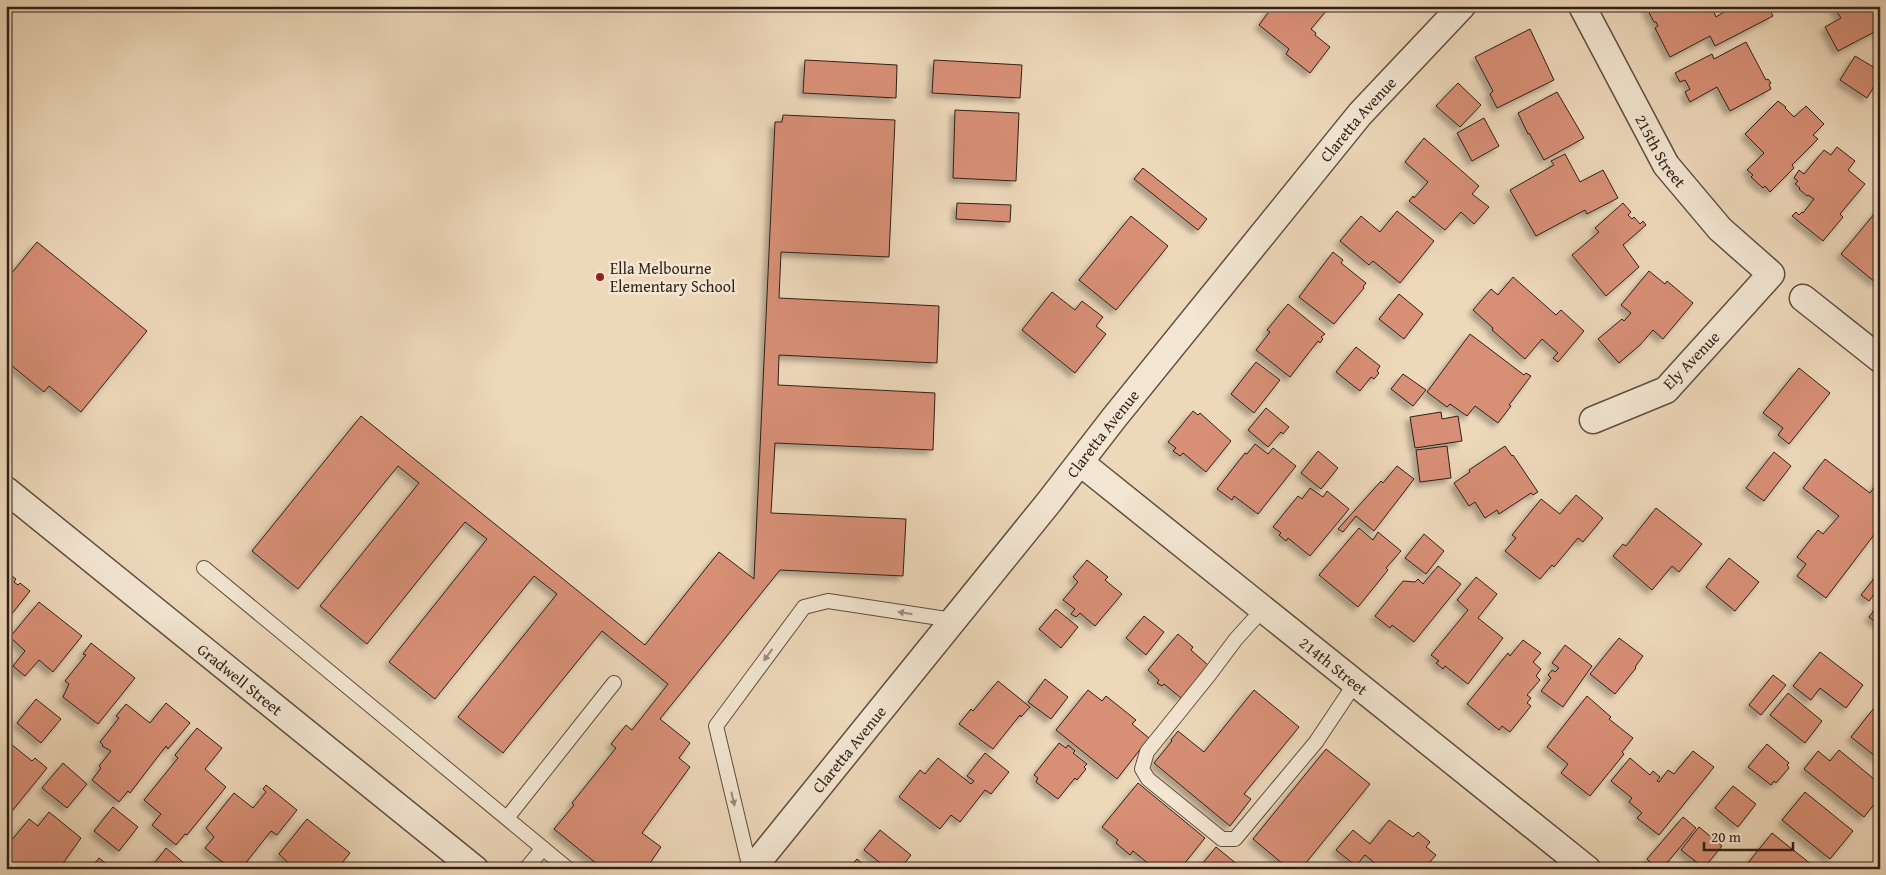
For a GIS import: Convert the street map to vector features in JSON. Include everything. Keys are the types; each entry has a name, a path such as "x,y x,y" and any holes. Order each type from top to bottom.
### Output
{"street":[{"name":"Claretta Avenue","path":"751,869 1081,463 1114,418 1360,114 1462,6"},
{"name":"215th Street","path":"1582,6 1666,166 1720,229 1771,274"},
{"name":"Ely Avenue","path":"1593,420 1666,390 1771,274"},
{"path":"1802,298 1880,359"},
{"name":"214th Street","path":"1081,463 1587,869"},
{"name":"Gradwell Street","path":"6,490 475,869"}],"lane":[{"path":"204,568 568,869"},
{"path":"751,869 716,726 804,607 828,601 953,620"},
{"path":"1264,608 1236,639 1209,676 1147,752 1142,769 1148,779 1214,833 1222,839 1235,839 1316,742 1356,682"},
{"path":"506,818 614,684"},
{"path":"526,869 543,848"}],"building":[{"path":"1273,6 1325,6 1327,10 1311,29 1316,33 1315,35 1330,47 1310,73 1286,54 1289,49 1259,25"},
{"path":"1714,6 1717,11 1714,12 1716,17 1733,6 1768,6 1773,16 1715,46 1710,36 1670,57 1655,28 1658,26 1646,7"},
{"path":"1833,6 1880,6 1880,29 1838,51 1825,27 1841,18"},
{"path":"1530,29 1554,80 1497,108 1490,94 1493,91 1475,57"},
{"path":"1746,42 1766,80 1768,79 1771,83 1769,84 1771,89 1730,111 1717,87 1690,102 1685,92 1690,89 1685,80 1680,82 1675,73 1712,54 1714,59"},
{"path":"1855,56 1880,71 1880,77 1867,98 1840,80"},
{"path":"805,60 897,65 896,98 803,93"},
{"path":"934,60 1022,65 1020,98 932,93"},
{"path":"1458,83 1481,105 1460,127 1436,106"},
{"path":"1557,92 1584,138 1544,160 1518,113"},
{"path":"1778,101 1794,117 1806,106 1824,124 1813,135 1818,139 1792,165 1794,168 1770,192 1765,186 1763,188 1751,177 1753,175 1747,170 1764,153 1745,134"},
{"path":"955,110 1019,113 1016,181 953,178"},
{"path":"783,115 895,120 889,257 781,252 779,298 939,306 937,363 779,355 778,385 935,393 933,450 775,443 771,513 906,519 903,576 780,570 660,719 690,743 679,758 690,767 642,833 661,847 646,869 603,869 554,829 574,805 572,803 616,748 611,744 626,725 632,730 668,684 602,631 503,753 458,717 557,594 534,576 435,699 389,662 487,539 465,522 367,644 320,606 419,483 398,466 298,589 252,551 361,416 645,645 719,552 754,579 775,122 782,122"},
{"path":"1484,118 1499,146 1472,161 1457,133"},
{"path":"1424,138 1479,186 1472,194 1489,207 1474,224 1461,212 1445,230 1409,201 1428,182 1405,162"},
{"path":"1837,147 1855,161 1848,170 1865,184 1840,214 1843,217 1823,241 1792,216 1796,212 1799,215 1803,213 1814,199 1799,189 1795,184 1798,181 1794,178 1799,170 1804,174 1824,150 1831,155"},
{"path":"1565,154 1580,182 1603,170 1618,198 1587,214 1585,210 1536,236 1510,190 1554,165 1551,161"},
{"path":"1143,168 1207,219 1198,230 1134,179"},
{"path":"957,203 1011,205 1010,222 956,219"},
{"path":"1623,203 1631,212 1628,215 1632,219 1634,217 1640,224 1643,221 1646,225 1623,245 1639,267 1606,296 1572,255 1599,232 1595,228"},
{"path":"1880,207 1880,277 1875,282 1841,254"},
{"path":"1397,211 1434,241 1400,283 1373,261 1369,265 1340,241 1361,216 1380,232"},
{"path":"1131,216 1168,246 1116,310 1079,280"},
{"path":"37,242 147,331 81,412 49,386 44,392 6,361 6,280"},
{"path":"1333,252 1343,260 1341,263 1366,283 1334,324 1299,297"},
{"path":"1649,271 1665,284 1667,281 1693,303 1663,339 1653,330 1640,345 1619,363 1598,339 1622,319 1624,321 1631,313 1621,305"},
{"path":"1513,277 1556,315 1561,310 1584,331 1558,362 1553,358 1558,353 1542,339 1525,359 1492,330 1493,328 1473,310 1491,289 1498,295"},
{"path":"1052,292 1075,310 1082,301 1103,317 1096,326 1106,334 1075,373 1022,330"},
{"path":"1399,294 1423,314 1404,339 1379,319"},
{"path":"1288,304 1325,334 1321,337 1323,339 1320,343 1318,341 1290,377 1256,350 1270,332 1267,330"},
{"path":"1470,334 1524,375 1526,373 1531,376 1498,423 1475,406 1467,416 1450,404 1447,407 1427,392"},
{"path":"1356,347 1380,366 1377,371 1379,373 1374,379 1371,377 1360,391 1336,372"},
{"path":"1256,362 1280,380 1254,413 1231,394"},
{"path":"1799,368 1830,393 1789,444 1778,435 1783,428 1763,413"},
{"path":"1403,374 1426,390 1413,406 1391,389"},
{"path":"1266,408 1289,427 1283,434 1281,432 1268,447 1248,430"},
{"path":"1193,411 1198,415 1200,413 1231,441 1206,472 1183,453 1180,456 1173,451 1176,448 1168,442"},
{"path":"1441,412 1442,419 1458,416 1462,441 1415,448 1410,417"},
{"path":"1255,444 1268,454 1273,448 1296,466 1258,514 1234,496 1232,500 1217,489 1245,453 1247,454"},
{"path":"1447,446 1451,478 1420,482 1416,450"},
{"path":"1505,446 1538,492 1533,495 1531,493 1499,514 1497,510 1485,518 1475,502 1469,506 1454,483 1470,472 1469,470"},
{"path":"1318,451 1338,468 1321,489 1301,473"},
{"path":"1774,452 1791,466 1764,501 1746,488"},
{"path":"1825,459 1870,493 1880,480 1880,527 1826,598 1797,576 1806,564 1797,557 1818,530 1823,534 1839,516 1803,488"},
{"path":"1397,466 1414,479 1374,531 1356,516 1343,532 1338,529 1381,481 1383,483"},
{"path":"1310,488 1323,497 1327,491 1349,509 1310,556 1288,538 1286,541 1279,535 1281,533 1273,527 1298,496 1302,499"},
{"path":"1576,495 1603,518 1583,542 1578,538 1554,567 1552,565 1540,579 1505,551 1516,538 1512,535 1541,499 1560,514"},
{"path":"1656,508 1702,544 1679,572 1672,566 1652,590 1613,556 1623,544 1626,546"},
{"path":"1359,528 1373,540 1378,532 1401,551 1386,568 1388,570 1358,607 1319,575"},
{"path":"1424,534 1444,551 1426,574 1405,558"},
{"path":"1729,558 1759,582 1735,611 1706,587"},
{"path":"1087,560 1108,577 1105,580 1122,594 1095,626 1080,613 1076,617 1071,614 1075,609 1063,600 1078,582 1073,577"},
{"path":"1438,566 1461,584 1414,642 1392,625 1390,628 1375,616 1403,581 1415,582 1418,579 1423,584"},
{"path":"8,568 11,571 9,574 16,579 14,582 18,585 20,583 30,591 7,620 6,570"},
{"path":"1880,571 1880,593 1877,591 1869,601 1861,595"},
{"path":"1476,577 1497,594 1478,618 1503,638 1468,684 1445,666 1443,669 1436,663 1439,661 1431,655 1468,610 1457,600"},
{"path":"39,602 82,636 53,672 39,660 25,676 13,666 25,651 10,637"},
{"path":"1880,603 1880,625 1869,617"},
{"path":"1056,609 1078,627 1061,648 1039,629"},
{"path":"1144,616 1164,632 1146,655 1126,638"},
{"path":"1178,634 1193,647 1191,650 1208,665 1181,698 1164,684 1162,686 1157,683 1159,680 1148,670"},
{"path":"1619,638 1643,656 1615,694 1590,674"},
{"path":"1523,640 1541,653 1533,662 1541,669 1536,676 1540,680 1527,695 1531,698 1527,703 1531,706 1510,732 1502,726 1499,730 1467,704 1508,653 1510,656"},
{"path":"91,643 135,678 98,724 63,697 69,684 65,681 86,655 83,654"},
{"path":"1565,645 1592,666 1563,707 1541,691 1551,678 1548,675 1552,670 1555,672 1559,668 1552,663"},
{"path":"1820,652 1863,685 1846,708 1820,688 1811,700 1793,686"},
{"path":"1773,675 1786,685 1761,715 1749,705"},
{"path":"1045,679 1068,697 1051,719 1028,702"},
{"path":"998,681 1030,707 1021,717 1020,715 993,749 959,724 971,709 973,711"},
{"path":"1088,690 1102,701 1106,696 1136,720 1132,724 1149,738 1117,779 1056,730"},
{"path":"1254,690 1299,727 1244,794 1251,799 1230,826 1154,763 1178,731 1204,752"},
{"path":"1788,693 1822,721 1805,743 1770,715"},
{"path":"1587,696 1611,717 1609,719 1633,738 1622,752 1624,754 1590,796 1561,773 1568,764 1547,747"},
{"path":"36,699 61,719 41,743 17,723"},
{"path":"166,703 190,723 168,749 166,746 130,793 128,791 119,802 92,780 101,768 99,766 111,751 102,746 100,742 119,718 116,716 126,704 150,723"},
{"path":"1874,708 1880,713 1880,760 1851,737"},
{"path":"197,728 222,748 205,769 226,787 187,835 185,834 176,845 152,825 161,814 144,800 178,758 175,755"},
{"path":"6,740 32,761 35,758 47,768 8,816 11,819 6,825"},
{"path":"1059,743 1066,748 1068,745 1075,751 1073,753 1087,764 1084,767 1086,769 1077,780 1075,778 1058,799 1036,782 1038,778 1034,775"},
{"path":"1767,744 1789,763 1787,765 1789,768 1776,783 1774,781 1771,785 1748,767"},
{"path":"1326,749 1370,784 1301,869 1289,869 1253,839"},
{"path":"1839,750 1874,779 1880,772 1880,797 1864,817 1804,769 1818,751 1830,761"},
{"path":"1693,751 1714,767 1659,835 1637,818 1642,813 1629,802 1632,798 1611,781 1630,758 1650,775 1653,771 1660,777 1657,781 1659,782 1668,770 1674,774"},
{"path":"985,753 1009,772 991,794 985,790 960,822 951,815 940,829 899,797 920,770 925,774 938,758 971,784 974,781 967,776"},
{"path":"63,763 87,784 67,808 42,788"},
{"path":"1138,783 1205,838 1180,869 1155,869 1133,851 1130,855 1116,843 1118,840 1102,827"},
{"path":"266,785 297,810 277,835 271,831 241,869 231,869 205,848 214,837 206,828 234,793 253,808 266,792 263,789"},
{"path":"1733,786 1756,804 1738,827 1715,808"},
{"path":"1805,792 1853,831 1830,859 1782,820"},
{"path":"113,807 138,827 119,851 94,831"},
{"path":"49,812 81,838 59,869 19,869 6,858 6,847 29,819 38,826"},
{"path":"1683,817 1696,828 1662,869 1658,869 1647,859"},
{"path":"307,819 350,853 337,869 295,869 279,854"},
{"path":"1389,820 1413,837 1418,832 1430,842 1426,847 1436,855 1424,869 1372,869 1376,864 1365,855 1356,866 1336,850 1353,830 1370,844"},
{"path":"1699,827 1722,846 1704,868 1681,850"},
{"path":"880,830 911,855 900,869 888,869 864,850"},
{"path":"1772,833 1817,869 1756,869 1748,863"},
{"path":"1216,847 1243,869 1198,869"},
{"path":"166,848 191,869 150,869"},
{"path":"99,858 113,869 76,869 81,863 84,865 85,863 91,868"},
{"path":"857,859 868,868 870,865 875,869 848,869"}],"place":[{"name":"Ella Melbourne Elementary School","path":"600,277"}]}
